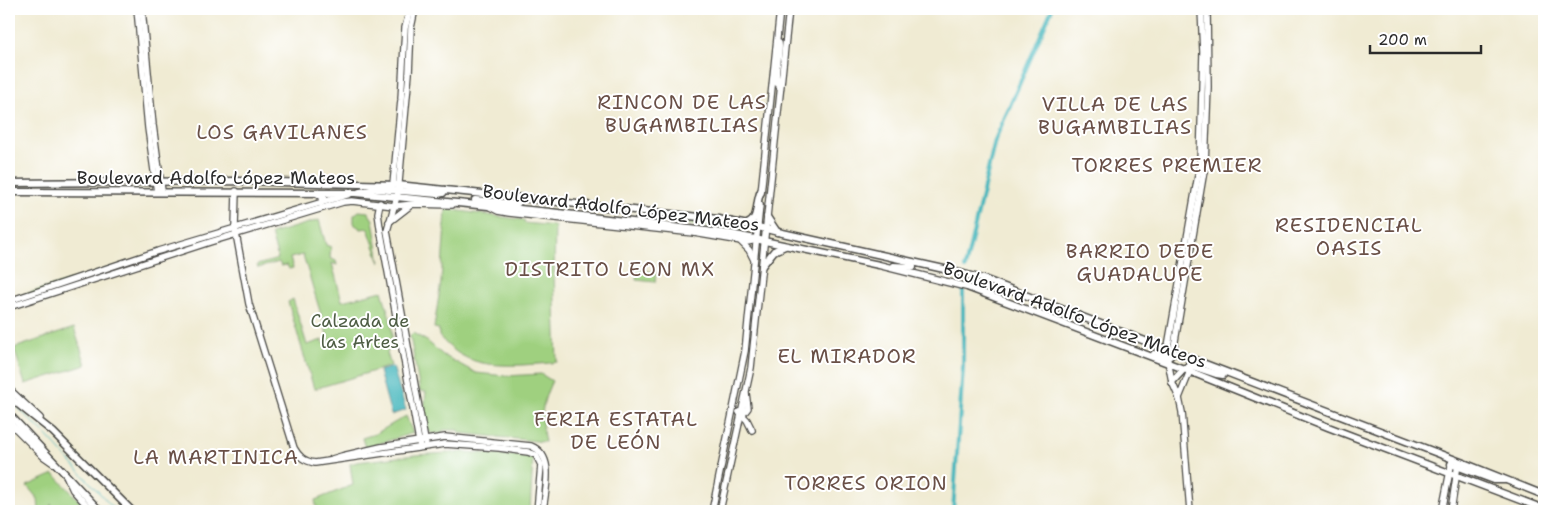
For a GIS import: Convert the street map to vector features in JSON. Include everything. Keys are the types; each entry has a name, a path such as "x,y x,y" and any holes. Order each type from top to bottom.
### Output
{"main road":[{"name":"Boulevard Adolfo López Mateos","path":"9,182 237,180 393,190 445,190 640,210 758,227 986,280 1169,356 1190,367 1336,430 1457,474 1544,509"},
{"path":"377,189 393,190"},
{"name":"Boulevard Adolfo López Mateos","path":"9,192 355,193 393,190 441,201 731,234 887,267 967,288 1136,351 1169,356 1190,367 1229,374 1455,463 1544,495"},
{"path":"736,223 747,224 754,220 759,196 762,191"},
{"path":"316,192 324,198 321,202"},
{"path":"441,201 465,199 514,204 518,203 520,198"},
{"path":"767,217 778,232"},
{"path":"808,251 813,244 825,242"},
{"path":"762,266 774,251 785,246"},
{"path":"887,267 913,267"},
{"path":"1172,382 1190,367"},
{"path":"9,397 53,432 132,511"},
{"path":"9,414 100,511"}],"street":[{"path":"137,9 145,76 148,126 158,181"},
{"path":"142,9 159,192"},
{"path":"415,9 410,13 402,53 401,130 393,190 394,206 387,231 421,440"},
{"path":"712,511 743,362 780,9"},
{"path":"740,413 744,413 748,408 745,390 751,368 789,9"},
{"path":"1201,9 1204,140"},
{"path":"1190,511 1180,398 1172,382 1169,356 1204,140 1208,42 1207,9"},
{"path":"778,36 780,49 776,80 780,88"},
{"path":"9,307 321,202 377,189"},
{"path":"393,190 379,204 378,212 423,447"},
{"path":"236,192 235,231 251,309 294,448 299,456 315,463 445,444 499,448 532,453 538,458 541,465 537,511"},
{"path":"9,301 158,251 343,202 352,201 394,206 463,203"},
{"path":"389,222 414,204"},
{"path":"486,206 509,213 694,233 747,242 757,240"},
{"path":"737,240 747,246 754,261"},
{"path":"743,362 751,368"},
{"path":"1180,398 1190,367"},
{"path":"9,389 53,432"},
{"path":"736,394 735,408 747,420 752,430"},
{"path":"720,511 740,413"},
{"path":"9,422 44,456 57,465"},
{"path":"330,460 421,440 455,437 526,445 536,448 544,456 547,466 543,511"},
{"path":"1442,511 1449,472 1455,463"},
{"path":"1451,511 1457,474 1455,463"},
{"path":"67,477 73,490 92,511"}],"green space":[{"path":"312,207 9,305 9,299"},
{"path":"446,209 524,220 524,223 555,226 554,272 557,362 522,365 486,364 466,358 439,336 439,329 434,328 441,282"},
{"path":"359,211 368,212 373,220 380,263 368,228 361,229 354,224 354,215"},
{"name":"Calzada de las Artes","path":"319,220 326,245 331,247 330,258 336,261 337,265 332,263 342,301 382,291 391,322 392,338 387,353 391,366 314,389 288,302 293,299 307,345 322,340 323,343 329,341 303,255 290,258 293,268 289,269 287,265 281,266 279,262 258,268 257,265 278,259 271,234"},
{"path":"686,221 720,225 746,230 746,232 686,224"},
{"path":"637,270 656,272 655,282 636,280"},
{"path":"74,328 86,365 25,384 14,348"},
{"path":"413,333 427,341 443,355 476,373 506,376 541,374 552,381 542,411 545,442 459,433 459,430 443,430 442,433 433,434 427,430 424,411 426,392 420,391 410,336"},
{"path":"406,416 413,433 365,448 362,438 375,434"},
{"path":"466,452 533,457 530,511 317,511 315,500 353,485 350,464 415,455"},
{"path":"54,474 89,511 57,511 51,504 50,511 39,511 38,499 27,486"}],"water":[{"path":"393,367 406,410 391,415 379,371"}],"waterway":[{"path":"965,268 995,140 1052,9"},
{"path":"953,511 963,367 963,291"},
{"path":"17,407 45,434 116,511"}],"district":[{"name":"RINCON DE LAS BUGAMBILIAS","path":"682,114"},
{"name":"VILLA DE LAS BUGAMBILIAS","path":"1115,116"},
{"name":"LOS GAVILANES","path":"282,132"},
{"name":"TORRES PREMIER","path":"1167,165"},
{"name":"RESIDENCIAL OASIS","path":"1349,236"},
{"name":"BARRIO DEDE GUADALUPE","path":"1140,262"},
{"name":"DISTRITO LEON MX","path":"610,269"},
{"name":"EL MIRADOR","path":"847,356"},
{"name":"FERIA ESTATAL DE LEÓN","path":"616,430"},
{"name":"LA MARTINICA","path":"216,457"},
{"name":"TORRES ORION","path":"866,483"}]}
